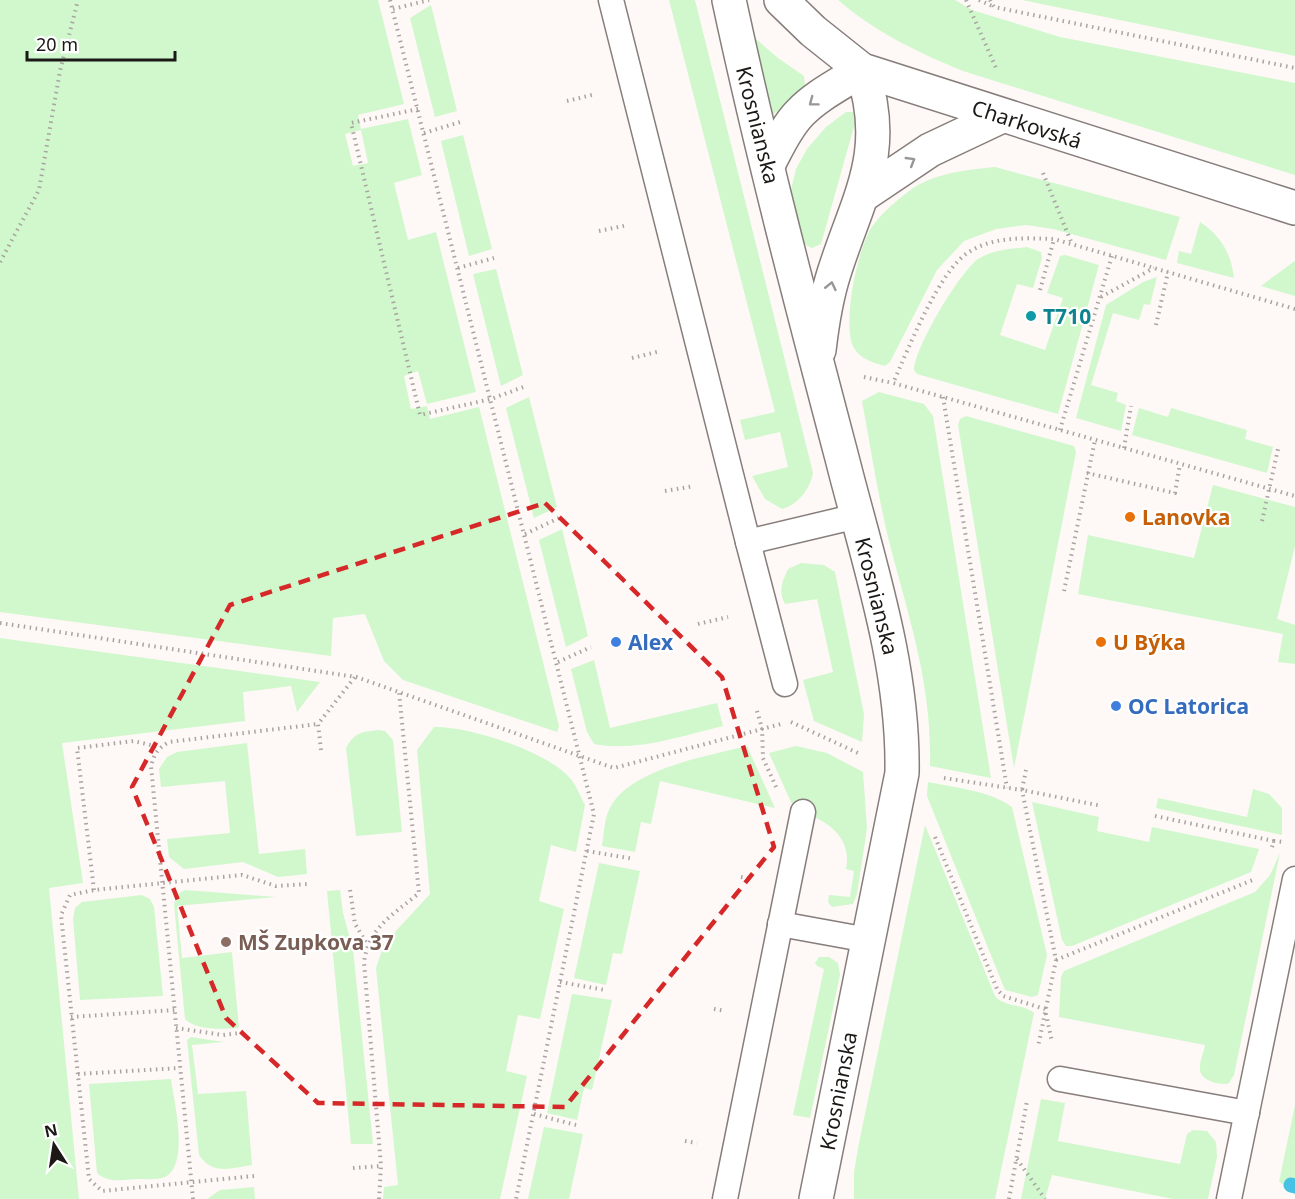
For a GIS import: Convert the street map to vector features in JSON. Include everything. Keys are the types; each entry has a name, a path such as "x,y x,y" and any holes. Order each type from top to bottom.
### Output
{"street":[{"name":"Krosnianska","path":"729,0 817,364 892,652 903,737 902,773 818,1196"},
{"name":"Charkovská","path":"781,0 813,32 862,70 1295,208"},
{"path":"768,165 786,130 800,113 862,70 874,118 871,166 834,276 823,322 817,364"},
{"path":"863,195 930,150 1002,116"}],"lane":[{"path":"611,0 785,684"},
{"path":"748,542 857,516"},
{"path":"725,1199 803,812"},
{"path":"1228,1199 1295,879"},
{"path":"780,924 868,939"},
{"path":"1060,1078 1247,1113"}],"path":[{"path":"0,262 39,190 60,71 78,0"},
{"path":"390,0 582,757 594,814 516,1199"},
{"path":"393,9 429,0"},
{"path":"979,0 994,7 1295,69"},
{"path":"990,0 994,7"},
{"path":"567,101 602,92"},
{"path":"418,109 351,123 420,415 491,399 526,386"},
{"path":"424,133 460,122"},
{"path":"599,231 636,223"},
{"path":"1295,309 1054,239 1020,238 991,242 967,253 947,277 932,300 893,383 1295,496"},
{"path":"1040,290 1054,239"},
{"path":"1060,430 1112,256"},
{"path":"458,268 494,258"},
{"path":"1100,297 1154,268"},
{"path":"1156,325 1168,272"},
{"path":"632,358 667,350"},
{"path":"942,397 1007,788"},
{"path":"1124,448 1131,406"},
{"path":"1064,591 1095,440"},
{"path":"1262,521 1278,449"},
{"path":"1087,473 1175,493 1180,464"},
{"path":"665,491 701,484"},
{"path":"525,534 559,518"},
{"path":"698,624 734,616"},
{"path":"0,623 356,677 614,768 789,722 902,773 1022,790 1102,806"},
{"path":"558,662 591,647"},
{"path":"94,890 77,748 134,741 159,747 169,742 318,724 356,677"},
{"path":"379,1199 381,1166 364,962 367,944 380,926 418,893 399,692"},
{"path":"318,724 321,750"},
{"path":"159,747 151,766 193,1199"},
{"path":"1026,770 1022,790 1056,960 1036,1055"},
{"path":"902,773 926,817 998,989 1004,996 1045,1009"},
{"path":"1155,816 1295,844"},
{"path":"1270,857 1274,841"},
{"path":"586,851 634,859"},
{"path":"1056,960 1255,880 1262,871"},
{"path":"254,1176 102,1191 94,1187 89,1179 61,915 70,896 94,890 242,875 276,886 308,884"},
{"path":"350,890 355,924 367,944"},
{"path":"560,982 605,990"},
{"path":"71,1017 175,1010"},
{"path":"176,1028 223,1035 240,1033"},
{"path":"78,1074 180,1068"},
{"path":"1008,1199 1029,1090"},
{"path":"534,1114 576,1125"},
{"path":"1016,1159 1046,1199"},
{"path":"353,1168 381,1166"}],"highlighted area":[{"path":"545,503 722,677 774,847 565,1107 318,1103 226,1018 132,787 230,605"}],"green space":[{"path":"0,0 378,0 404,104 358,115 361,129 408,119 422,175 394,183 408,240 436,232 476,392 427,404 418,371 404,376 411,409 427,406 430,419 479,407 559,726 557,732 403,680 384,661 365,614 333,618 331,656 0,612","holes":["361,130 368,163 353,166 345,134"]},
{"path":"669,0 695,0 813,473 802,496 793,504 782,509 765,499 752,476 788,467 780,432 745,440 740,420 775,412"},
{"path":"838,0 955,0 972,10 1060,37 1295,83 1295,175 963,71 897,40 867,22"},
{"path":"1022,0 1295,0 1295,56"},
{"path":"431,5 457,111 435,117 410,18"},
{"path":"748,32 778,58 804,76 805,86 771,117"},
{"path":"846,112 853,112 855,123 821,244 812,248 802,243 788,202 796,169 807,149 826,127"},
{"path":"463,135 492,249 469,256 441,141"},
{"path":"995,167 1180,217 1166,260 1053,229 1026,225 996,229 964,241 937,270 890,362 885,366 864,358 854,348 850,337 850,304 862,248 874,224 899,199 927,180"},
{"path":"1200,222 1214,233 1224,246 1234,278 1177,263 1179,251 1191,254"},
{"path":"1027,247 1041,252 1042,258 1033,288 1017,284 1000,335 1045,350 1063,298 1047,293 1060,256 1065,255 1099,265 1058,414 917,374 914,370 916,359 939,311 970,267 978,259 989,254"},
{"path":"1295,261 1295,296 1261,286 1292,263"},
{"path":"496,269 523,375 501,386 473,274"},
{"path":"1157,277 1150,305 1144,304 1139,320 1113,313 1091,385 1118,393 1116,401 1126,405 1121,431 1076,418 1106,305 1143,282"},
{"path":"879,392 924,404 933,416 991,778 930,766 927,708 918,654 878,491 862,401"},
{"path":"529,397 557,507 534,518 506,408"},
{"path":"1139,408 1168,417 1171,408 1247,430 1245,439 1273,447 1267,473 1132,435"},
{"path":"966,416 1074,446 1076,452 1014,768 958,425 960,419"},
{"path":"1213,485 1295,507 1295,546 1277,619 1295,625 1295,664 1278,662 1283,634 1078,594 1088,535 1194,558"},
{"path":"562,529 588,636 566,647 539,540"},
{"path":"801,563 824,565 835,572 864,714 862,742 814,721 803,680 833,672 817,599 785,604 783,599 782,587 788,569"},
{"path":"0,638 320,682 297,712 291,686 243,692 245,721 62,743 83,883 49,888 79,1199 0,1199"},
{"path":"594,660 610,728 717,703 723,726 643,744 610,746 594,744 587,732 571,669"},
{"path":"434,727 486,736 525,749 543,758 569,777 585,805 576,852 551,845 539,901 564,909 540,1019 518,1015 506,1071 527,1076 500,1199 383,1199 384,1187 398,1185 376,968 384,944 430,894 417,750"},
{"path":"385,731 393,740 402,832 356,836 346,748 359,734"},
{"path":"247,743 259,854 305,849 307,874 278,877 243,862 184,869 169,857 167,839 230,833 225,781 161,787 159,769 167,757 177,752"},
{"path":"747,746 775,808 660,781 651,824 641,822 635,852 602,846 609,810 618,796 633,784 670,766"},
{"path":"796,746 827,753 863,772 867,828 857,894 853,904 832,907 828,902 829,895 850,897 854,871 846,869 847,857 841,838 826,823 795,811 769,753"},
{"path":"928,782 982,793 1012,807 1047,955 1038,995 1032,997 1005,990 927,796"},
{"path":"1253,789 1269,794 1282,808 1282,835 1156,808 1158,798 1247,817"},
{"path":"1032,802 1099,817 1097,831 1149,842 1152,827 1259,849 1251,872 1072,946 1066,946 1062,940"},
{"path":"925,825 995,996 999,1000 1034,1013 995,1199 854,1199 854,1172 859,1143"},
{"path":"1280,853 1234,1075 1229,1083 1212,1082 1201,1074 1200,1064 1205,1045 1059,1017 1061,977 1064,971 1255,892 1270,875"},
{"path":"599,863 640,871 622,954 613,953 606,985 574,978"},
{"path":"185,890 276,897 177,906 182,958 232,952 239,1028 218,1029 196,1026 185,1019 174,904 178,894"},
{"path":"340,890 343,913 353,949 373,1144 351,1144 327,891"},
{"path":"142,895 150,899 154,907 163,996 80,1000 73,919 75,908 82,902"},
{"path":"819,957 829,957 838,963 840,975 810,1118 793,1115 824,969 815,963"},
{"path":"572,994 612,1000 592,1090 584,1088 577,1120 547,1113"},
{"path":"191,1037 224,1042 192,1045 198,1094 246,1091 252,1165 230,1169 216,1168 204,1162 199,1155 187,1040"},
{"path":"171,1079 179,1147 173,1170 159,1179 115,1180 97,1173 89,1084"},
{"path":"1041,1099 1065,1103 1058,1141 1180,1164 1187,1134 1193,1130 1207,1131 1216,1142 1217,1157 1208,1199 1173,1199 1052,1175 1045,1199 1021,1199"},
{"path":"1295,1105 1295,1190 1279,1182"},
{"path":"544,1127 583,1134 569,1199 528,1199"},
{"path":"254,1187 255,1199 207,1199 220,1190"}],"waterway":[{"path":"1291,1185 1295,1186"}],"place":[{"name":"T710","path":"1031,316"},
{"name":"Lanovka","path":"1130,517"},
{"name":"Alex","path":"616,642"},
{"name":"U Býka","path":"1101,642"},
{"name":"OC Latorica","path":"1116,706"},
{"name":"MŠ Zupkova 37","path":"226,942"}]}
